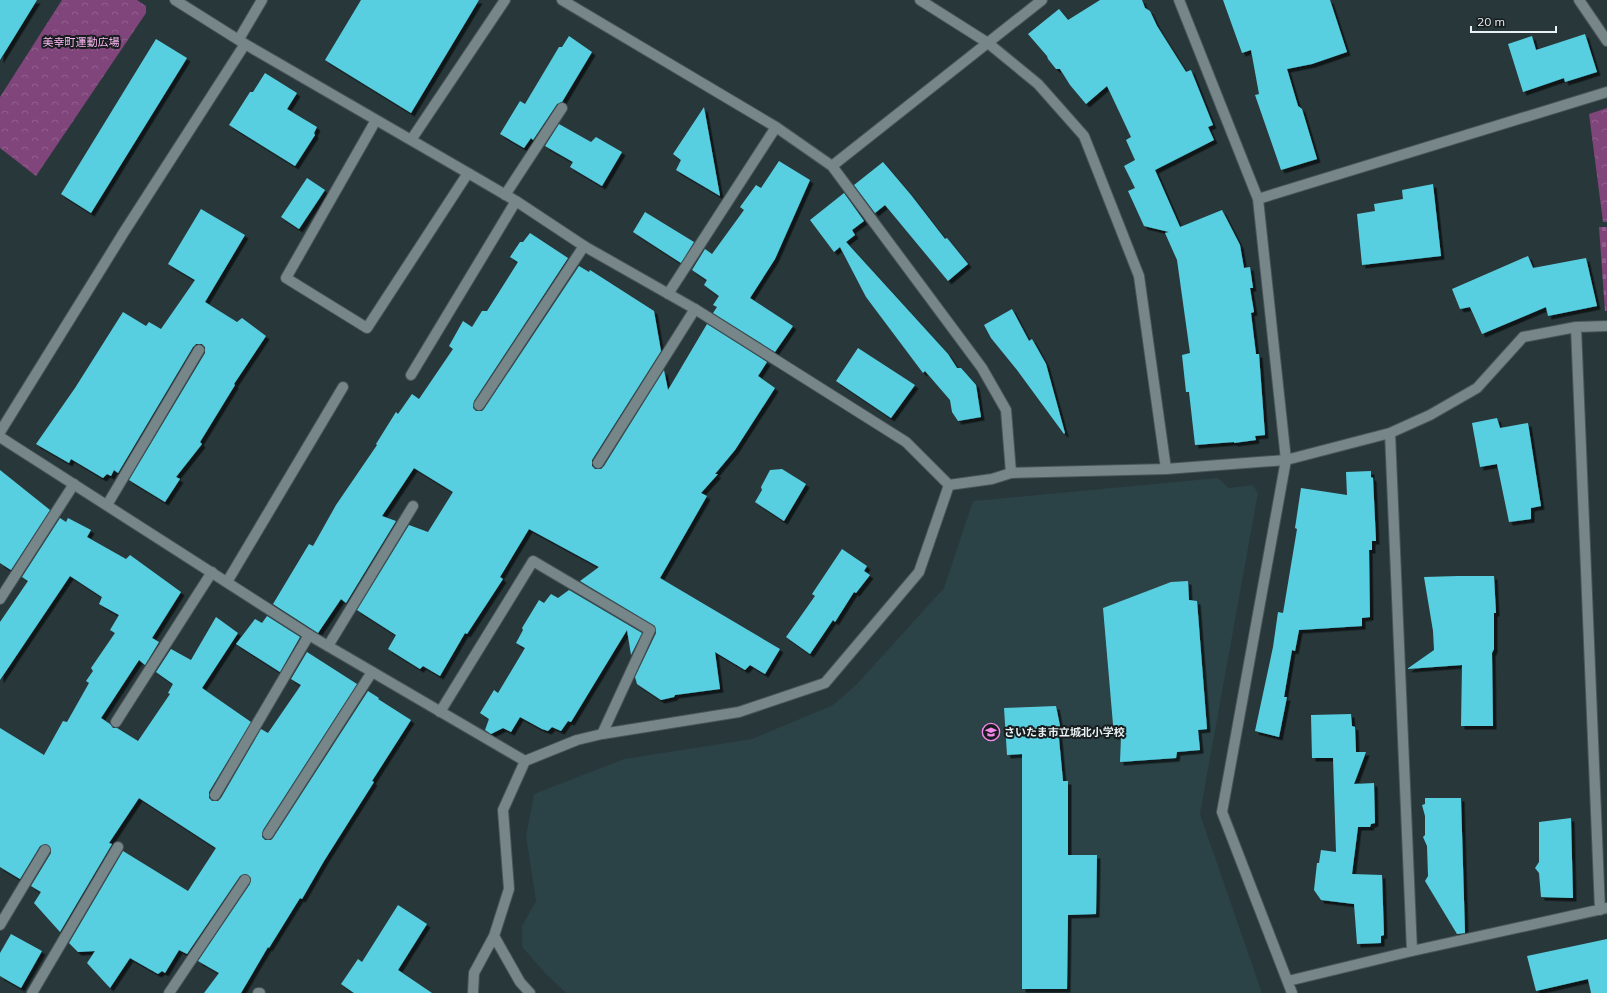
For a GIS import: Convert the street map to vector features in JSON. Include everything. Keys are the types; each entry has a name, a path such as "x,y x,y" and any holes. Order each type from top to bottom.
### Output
{"street":[{"path":"175,0 242,42 516,201 584,246 695,309 906,442 949,485"},
{"path":"0,432 242,42 262,0"},
{"path":"411,140 505,0"},
{"path":"562,0 776,127 832,166 982,368 1006,410 1011,473"},
{"path":"920,0 988,43 1038,84 1084,136 1139,276 1166,469"},
{"path":"832,166 1042,0"},
{"path":"1179,0 1258,199 1286,460 1222,812 1292,993"},
{"path":"1579,0 1607,41"},
{"path":"1258,199 1607,92"},
{"path":"504,195 562,108"},
{"path":"376,120 286,278 367,328 468,173"},
{"path":"668,294 776,127"},
{"path":"411,375 516,201"},
{"path":"479,405 584,246"},
{"path":"598,462 695,309"},
{"path":"949,485 992,479 1011,473 1166,469 1286,460 1390,433 1430,415 1477,388 1523,337 1576,327 1607,326"},
{"path":"1288,981 1412,951 1604,909 1576,327"},
{"path":"107,505 199,350"},
{"path":"227,582 343,387"},
{"path":"1390,433 1412,951"},
{"path":"0,437 309,635 525,762"},
{"path":"0,599 74,484"},
{"path":"473,993 474,973 494,936 509,889 503,810 525,762 577,740 602,734 739,712 825,683 919,572 949,485"},
{"path":"328,646 413,506"},
{"path":"440,712 533,561 650,630 602,734"},
{"path":"116,722 212,572"},
{"path":"215,795 309,635"},
{"path":"268,834 372,672"},
{"path":"32,993 118,847"},
{"path":"0,925 45,850"},
{"path":"169,993 245,880"},
{"path":"494,936 520,982 530,993"}],"shaded area":[{"name":"さいたま市立城北小学校","path":"1218,478 1229,488 1253,485 1258,493 1200,814 1262,993 566,993 544,972 522,947 522,926 536,901 526,836 534,794 624,759 752,739 833,705 855,686 944,588 973,501"}],"green space":[{"name":"美幸町運動広場","path":"62,0 137,0 146,6 146,13 36,176 0,148 0,97"},
{"path":"1607,108 1607,222 1603,222 1589,114"},
{"path":"1599,227 1607,227 1607,311 1605,311"}],"building":[{"path":"0,0 37,0 0,60"},
{"path":"361,0 479,0 411,113 325,60"},
{"path":"1100,0 1142,0 1145,8 1150,11 1157,26 1186,72 1191,70 1213,125 1208,127 1214,140 1155,170 1180,227 1222,210 1240,245 1244,268 1250,267 1253,288 1250,288 1254,312 1251,313 1256,354 1259,354 1265,435 1255,436 1256,440 1195,445 1189,392 1186,392 1182,355 1190,353 1177,260 1165,233 1169,232 1144,226 1128,191 1135,188 1124,166 1135,160 1126,140 1131,137 1107,86 1086,104 1070,85 1060,69 1056,69 1028,34 1059,9 1068,20"},
{"path":"1223,0 1330,0 1347,52 1312,64 1287,69 1298,106 1302,109 1317,159 1281,170 1255,95 1259,94 1251,50 1242,53"},
{"path":"1585,34 1597,72 1565,82 1564,78 1523,92 1508,44 1532,36 1536,50"},
{"path":"569,36 592,52 562,102 557,104 533,140 531,138 524,148 500,134 520,101 525,104 559,47 562,47"},
{"path":"156,39 187,58 91,213 61,194"},
{"path":"265,73 297,93 287,109 317,127 314,133 315,135 295,166 229,125 250,92 253,92"},
{"path":"704,107 720,196 676,170 681,160 673,154"},
{"path":"559,124 591,142 596,137 622,152 602,186 570,167 573,162 545,146"},
{"path":"779,161 810,180 775,259 750,298 793,326 775,352 713,313 717,307 713,305 719,296 704,285 707,280 692,270 705,249 712,254 744,210 740,207 756,185 761,188"},
{"path":"883,162 945,239 947,238 968,264 948,281 885,205 875,213 854,185"},
{"path":"307,178 325,190 299,229 281,217"},
{"path":"1433,184 1441,256 1362,265 1357,214 1375,211 1374,204 1403,199 1402,190"},
{"path":"844,193 864,221 852,230 855,235 846,242 948,354 957,368 961,368 976,385 981,417 958,421 952,412 950,400 925,371 923,373 866,297 840,247 834,252 810,220"},
{"path":"201,209 245,235 205,302 237,322 242,318 266,336 234,384 235,385 200,442 202,444 176,477 180,479 165,502 129,480 205,353 205,347 202,344 196,344 193,347 118,473 114,470 111,476 107,474 103,478 71,459 69,463 36,444 75,388 123,312 146,326 149,322 161,329 195,280 168,264"},
{"path":"645,212 694,242 681,263 633,232"},
{"path":"530,233 568,258 474,401 473,408 476,411 482,411 484,409 579,266 589,272 590,270 654,311 661,351 592,460 592,466 595,469 601,469 604,466 664,370 668,390 707,324 767,362 758,376 775,388 735,450 715,474 718,474 701,493 707,496 660,578 780,649 765,674 750,665 745,670 715,652 720,689 675,695 674,697 661,700 637,684 635,677 656,633 655,626 580,581 599,567 529,529 500,577 503,579 467,634 465,633 440,676 423,666 420,669 388,649 396,635 357,610 409,525 428,532 453,492 414,468 382,516 396,521 346,603 341,599 318,633 273,604 309,544 313,546 336,505 377,445 376,444 396,412 398,414 412,394 419,399 453,349 449,346 463,321 472,327 482,311 487,311 518,262 510,257 520,242 523,242"},
{"path":"1528,256 1533,268 1586,258 1597,306 1548,316 1546,307 1482,334 1470,307 1460,309 1452,289"},
{"path":"1012,309 1029,341 1032,339 1046,364 1065,433 1064,434 1017,370 991,338 984,325"},
{"path":"858,348 915,385 891,418 836,381"},
{"path":"1497,418 1500,428 1528,423 1541,506 1531,508 1531,519 1509,522 1497,464 1480,467 1472,423"},
{"path":"782,469 806,484 784,521 755,502 762,490 761,487 770,470"},
{"path":"0,470 50,510 11,570 0,563"},
{"path":"1371,471 1371,477 1373,478 1376,541 1372,541 1372,550 1369,550 1370,617 1362,618 1362,626 1299,630 1295,651 1292,650 1284,697 1287,697 1279,737 1255,731 1273,647 1278,612 1283,613 1297,529 1295,528 1301,488 1347,495 1346,472"},
{"path":"60,518 66,522 68,518 91,530 87,537 126,559 130,555 181,592 152,638 159,642 145,665 139,660 101,718 113,728 117,728 138,741 170,694 168,693 173,684 156,672 171,649 191,660 216,617 238,633 202,688 251,722 209,792 209,798 212,801 218,801 221,798 261,729 268,733 301,685 291,679 307,652 357,684 263,830 262,837 265,840 271,840 273,838 368,691 411,720 372,781 374,782 302,899 300,898 269,948 268,947 241,993 204,993 219,973 198,961 250,884 251,878 246,874 240,876 187,954 179,950 165,973 162,971 158,974 130,958 110,988 87,963 95,951 78,952 69,943 123,851 188,891 216,848 139,798 109,843 112,844 60,932 34,903 41,892 31,886 51,853 50,847 46,844 40,846 20,879 0,867 0,728 44,755 63,721 67,722 89,683 86,681 93,671 91,668 115,633 110,630 119,615 99,604 102,597 70,576 0,680 0,622 28,581 22,577"},
{"path":"842,549 867,566 864,571 870,575 856,593 854,592 835,622 833,620 810,654 786,637 815,596 812,594"},
{"path":"1494,576 1496,613 1494,613 1494,649 1492,653 1493,726 1461,726 1462,665 1407,669 1434,650 1433,631 1424,577"},
{"path":"1188,581 1189,600 1197,601 1207,729 1198,730 1200,750 1177,752 1176,758 1120,762 1121,737 1114,736 1103,608 1171,582"},
{"path":"569,590 642,633 631,655 627,630 571,722 568,721 561,731 552,727 548,731 542,729 520,717 511,732 503,728 491,734 485,730 489,719 480,713 494,690 498,693 525,648 516,643 523,630 522,628 539,600 544,603 551,594 558,598"},
{"path":"267,616 300,637 280,672 236,644 255,619 262,623"},
{"path":"1056,706 1060,726 1058,728 1063,781 1068,781 1068,855 1097,855 1096,914 1068,915 1067,989 1022,989 1022,754 1007,755 1004,708"},
{"path":"1351,714 1352,726 1355,727 1356,752 1366,752 1354,784 1374,783 1375,823 1371,824 1370,827 1358,827 1352,874 1382,875 1384,935 1381,936 1381,943 1357,944 1354,904 1321,900 1314,890 1317,863 1319,863 1321,850 1336,852 1333,758 1312,758 1311,715"},
{"path":"1425,798 1461,798 1465,933 1457,934 1425,881 1428,876 1427,846 1423,837 1425,835 1425,816 1422,805 1425,804"},
{"path":"1571,818 1573,898 1541,897 1539,873 1535,868 1539,862 1539,822"},
{"path":"398,905 427,924 398,970 432,993 354,993 341,984 358,959 362,962"},
{"path":"11,934 42,951 21,988 0,976 0,953"},
{"path":"1607,939 1607,993 1591,993 1588,979 1536,991 1527,956"}],"place":[{"name":"さいたま市立城北小学校","path":"991,732"}]}
